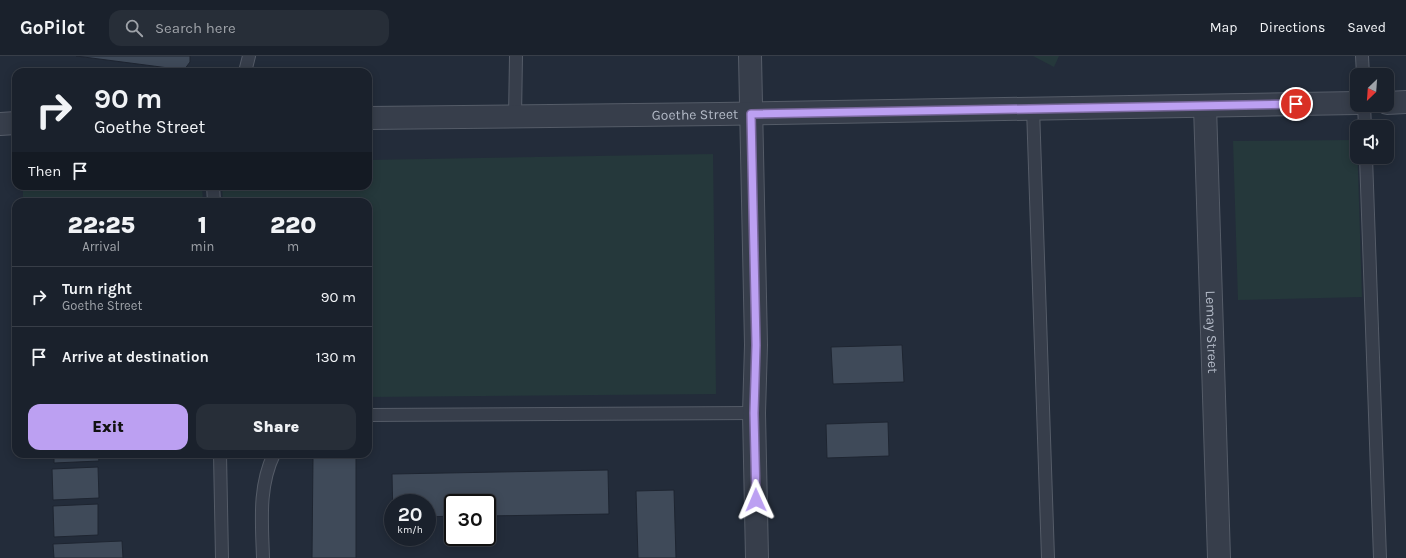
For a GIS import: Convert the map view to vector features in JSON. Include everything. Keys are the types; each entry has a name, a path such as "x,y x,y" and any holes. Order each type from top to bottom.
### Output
{"street":[{"path":"750,56 756,345 754,413 758,558"},
{"path":"1394,103 1406,102"},
{"name":"Goethe Street","path":"372,118 751,114 1350,103"},
{"name":"Lemay Street","path":"1205,106 1220,558"},
{"path":"0,124 12,123"}],"lane":[{"path":"246,68 249,56"},
{"path":"515,117 516,56"},
{"path":"1362,56 1363,68"},
{"path":"1033,108 1048,558"},
{"path":"1366,164 1380,558"},
{"path":"372,415 754,413"},
{"path":"220,458 222,558"},
{"path":"263,558 263,487 268,466 272,458"}],"shaded area":[{"path":"1033,56 1059,56 1054,67"},
{"path":"1350,140 1350,164 1358,164 1362,297 1238,300 1233,141"},
{"path":"713,154 716,394 372,397 372,198 223,198 222,190 372,190 372,160"},
{"path":"23,190 202,190 203,198 23,198"}],"building":[{"path":"76,56 190,56 190,62 186,68 169,68"},
{"path":"902,345 904,382 833,384 831,347"},
{"path":"888,422 889,456 827,458 826,424"},
{"path":"54,458 99,458 99,461 54,463"},
{"path":"313,458 356,458 356,558 312,558"},
{"path":"98,467 99,498 53,500 52,469"},
{"path":"608,470 609,514 496,516 496,494 444,494 444,516 436,517 436,494 392,494 392,474"},
{"path":"674,490 676,558 638,558 636,491"},
{"path":"98,504 98,535 54,537 53,506"},
{"path":"122,541 123,558 54,558 53,544"}],"route":[{"path":"756,500 754,413 756,345 751,114 1296,104"}]}
